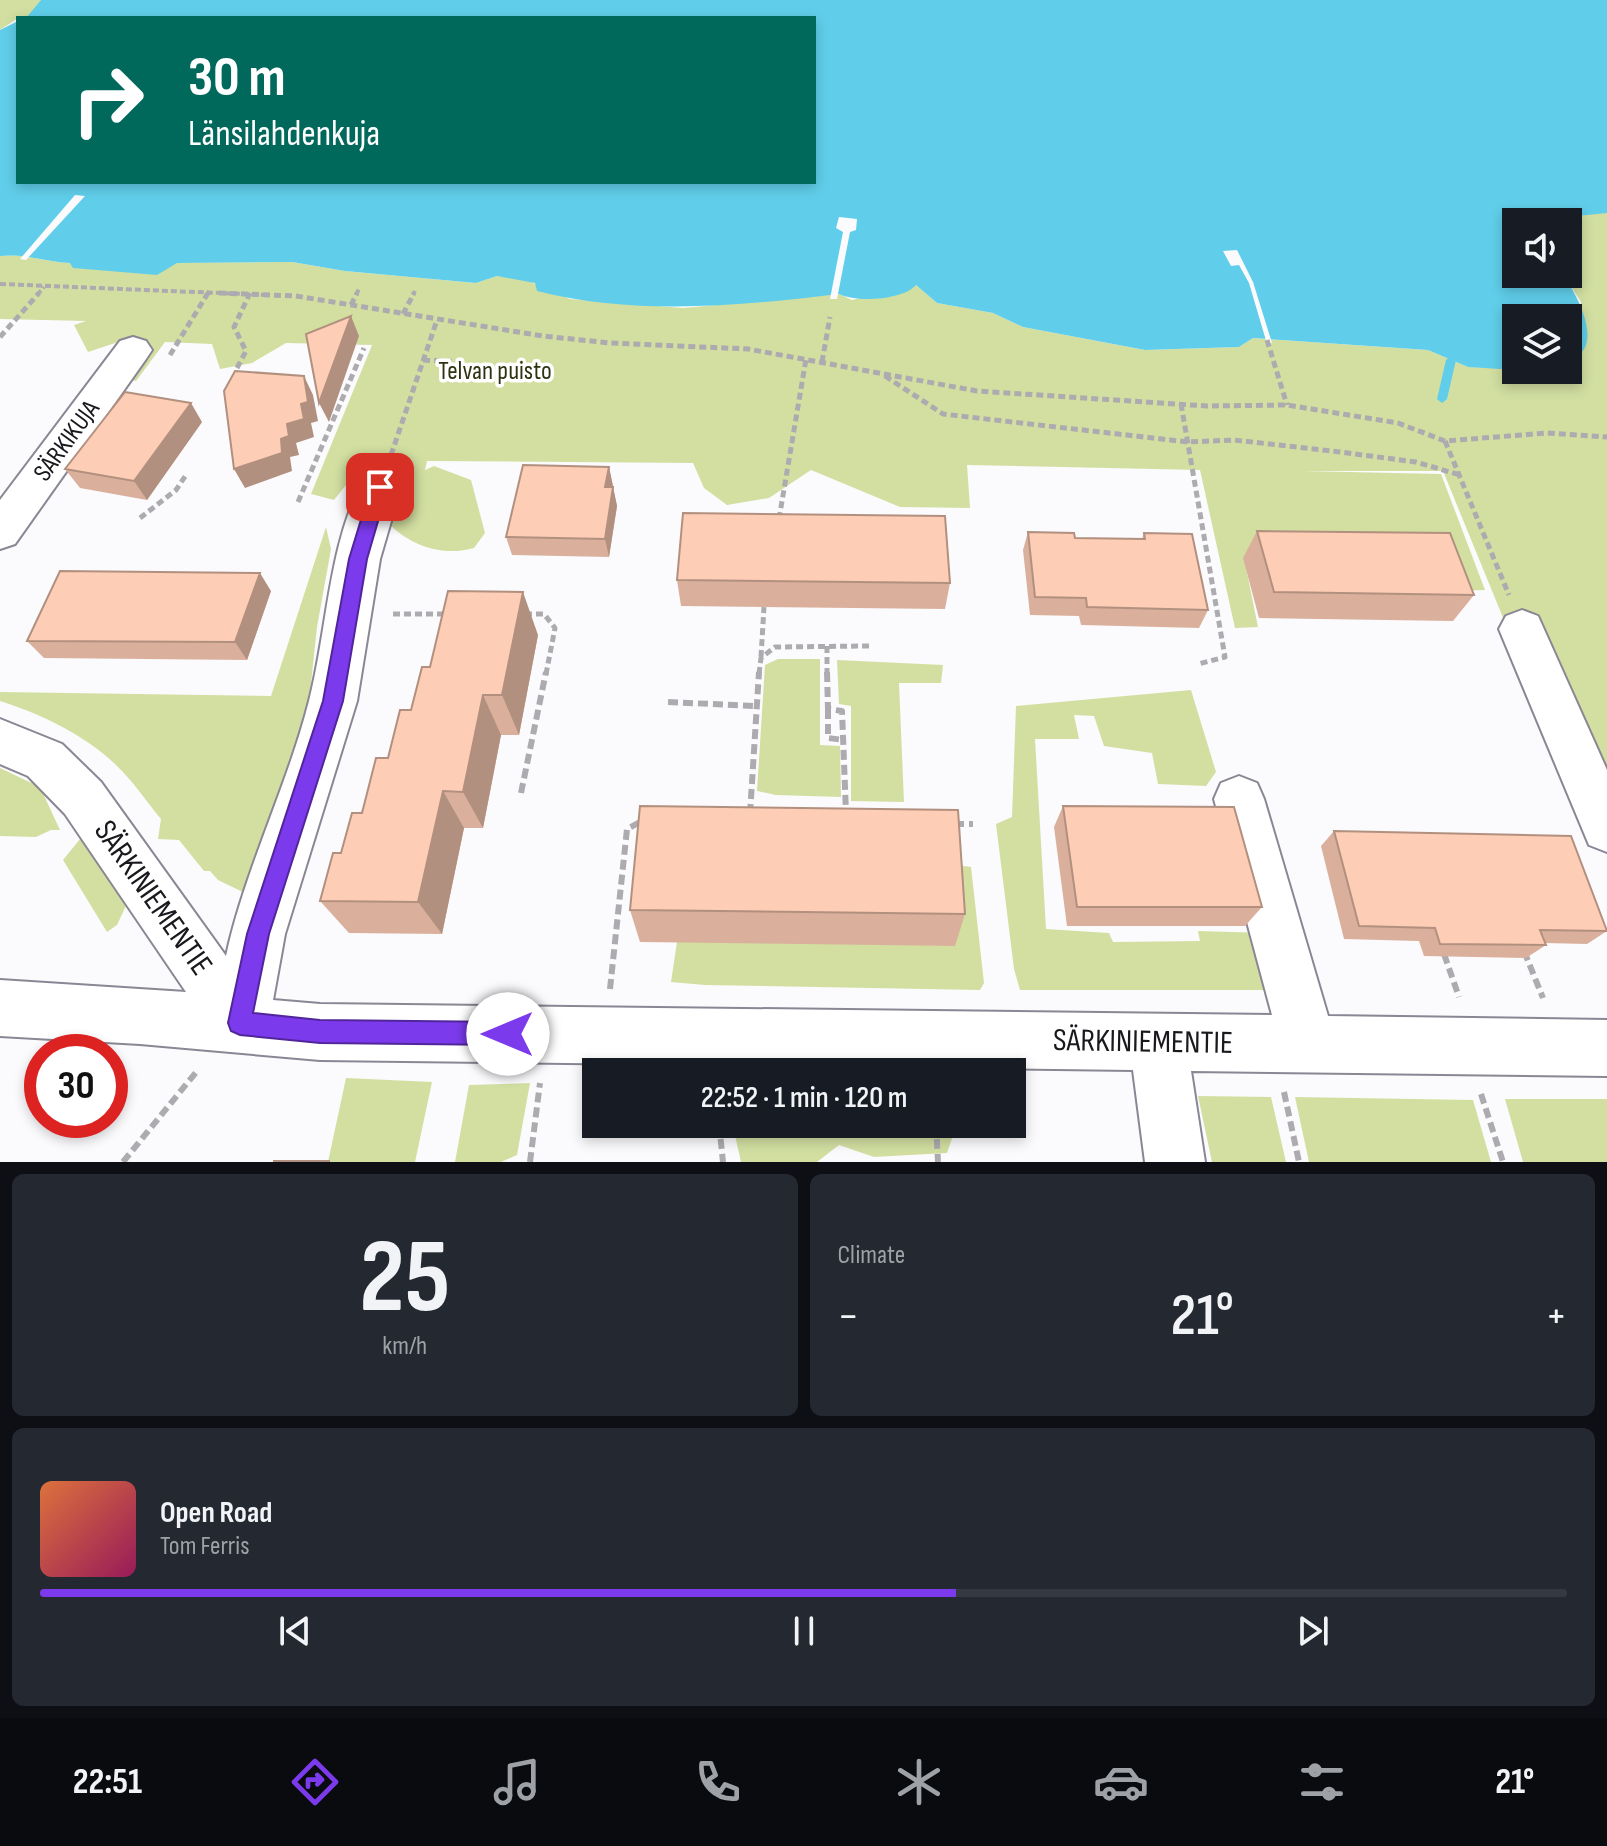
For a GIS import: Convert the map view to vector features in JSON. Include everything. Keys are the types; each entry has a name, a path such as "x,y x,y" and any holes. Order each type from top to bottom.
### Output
{"street":[{"name":"SÄRKIKUJA","path":"0,532 133,350"},
{"path":"0,1008 240,1023 258,934 333,701 358,559 380,487"},
{"path":"1522,629 1607,828"},
{"name":"SÄRKINIEMENTIE","path":"0,741 45,760 83,798 240,1023 320,1032 1158,1043 1295,1066 1607,1048"},
{"path":"1239,799 1295,1066"},
{"path":"1158,1043 1175,1162"}],"path":[{"path":"0,291 2,284 44,287 55,284 296,296 543,336 610,343 748,349 977,391 1181,404 1287,405 1398,423 1445,441 1547,433 1607,437"},
{"path":"0,337 44,287"},
{"path":"351,305 360,287"},
{"path":"403,314 415,291"},
{"path":"237,368 246,351 234,327 250,293"},
{"path":"822,362 830,317"},
{"path":"380,487 437,320"},
{"path":"1267,340 1287,405"},
{"path":"298,502 364,348"},
{"path":"778,524 806,359"},
{"path":"423,360 459,362 463,370"},
{"path":"881,373 943,414 1188,442 1234,440 1340,452 1416,462 1460,475"},
{"path":"1181,404 1225,657 1198,664"},
{"path":"1445,441 1522,629"},
{"path":"140,518 176,490 186,475"},
{"path":"750,815 764,607"},
{"path":"348,614 454,614"},
{"path":"514,614 544,614 555,628 521,793"},
{"path":"827,646 828,738 844,740"},
{"path":"761,658 775,647 869,646"},
{"path":"668,702 755,706"},
{"path":"828,709 842,711 846,821"},
{"path":"607,1035 627,829 652,815"},
{"path":"736,815 764,816"},
{"path":"946,824 973,824"},
{"path":"1295,1066 1299,1162"},
{"path":"123,1162 197,1071"},
{"path":"530,1162 541,1074"},
{"path":"1480,1089 1503,1162"},
{"path":"720,1138 723,1162"},
{"path":"937,1138 938,1162"}],"green space":[{"path":"0,0 41,0 31,16 16,16 16,19 0,30"},
{"name":"Telvan puisto","path":"1607,213 1607,770 1554,647 1515,647 1443,471 1302,471 1441,474 1485,590 1442,591 1244,558 1258,627 1235,628 1200,470 967,465 970,508 900,507 811,470 769,498 727,505 704,488 693,463 427,461 425,470 434,466 471,480 485,533 474,548 448,551 410,540 388,523 380,512 396,486 346,485 334,500 311,494 372,345 286,343 252,363 220,369 212,344 165,342 136,381 97,377 124,340 88,352 74,325 86,321 0,319 0,256 70,263 292,262 345,271 476,283 497,276 524,279 570,299 683,308 839,294 852,300 916,285 937,303 993,313 1023,327 1145,350 1239,347 1253,338 1428,350 1468,367 1502,368 1502,384 1582,384 1582,304 1572,288 1582,288 1582,214"},
{"path":"326,527 331,549 317,627 307,721 251,896 218,880 210,871 204,871 179,840 158,839 161,819 104,754 62,727 0,701 0,692 271,696"},
{"path":"778,659 820,659 820,745 840,746 841,797 776,795 757,791 765,665"},
{"path":"837,660 943,665 941,683 899,683 904,802 851,801 851,706 839,704"},
{"path":"1191,690 1216,772 1206,786 1158,784 1152,753 1104,746 1094,716 1074,715 1079,739 1035,739 1046,929 1109,933 1113,942 1200,941 1198,931 1267,933 1282,990 1020,990 1014,969 996,824 1012,817 1016,706"},
{"path":"0,768 40,787 60,830 51,830 36,837 0,836"},
{"path":"80,839 87,839 130,897 117,925 107,932 63,860"},
{"path":"950,864 971,867 984,983 980,990 671,982 677,942"},
{"path":"346,1078 432,1082 415,1162 328,1162"},
{"path":"530,1083 517,1155 501,1162 455,1162 469,1085"},
{"path":"1198,1096 1271,1097 1286,1162 1212,1162"},
{"path":"1295,1097 1473,1100 1491,1162 1309,1162"},
{"path":"1505,1099 1607,1099 1607,1162 1523,1162"},
{"path":"736,1138 952,1138 947,1153 874,1157 839,1145 817,1162 741,1162"}],"water":[{"path":"41,0 1607,0 1607,213 1582,215 1582,208 1502,208 1502,288 1571,288 1579,304 1502,304 1502,369 1468,367 1428,350 1253,338 1239,347 1145,350 1023,327 993,313 937,303 916,285 901,294 879,298 839,294 726,305 650,306 574,299 537,291 535,283 497,276 476,283 345,271 292,262 177,263 157,275 73,268 70,263 0,256 0,30 16,22 16,184 816,184 816,16 28,16"},
{"path":"1582,311 1588,334 1582,352"}],"pier":[{"path":"75,195 85,196 26,260 20,259"},
{"path":"839,217 857,219 856,230 850,232 837,299 830,299 843,232 836,228"},
{"path":"1237,250 1253,282 1272,343 1267,344 1249,283 1239,265 1231,266 1223,251"}],"building":[{"path":"351,316 319,403 306,334"},
{"path":"235,371 304,376 308,402 301,404 304,419 287,424 289,436 281,439 282,453 234,469 224,391"},
{"path":"125,392 191,403 134,481 65,469"},
{"path":"523,465 609,467 605,487 613,487 605,539 506,537"},
{"path":"683,513 945,516 950,583 677,580"},
{"path":"1257,531 1450,533 1474,595 1274,592"},
{"path":"1028,532 1074,533 1075,538 1145,539 1144,533 1192,534 1208,610 1087,607 1086,598 1035,597"},
{"path":"60,571 260,573 235,642 27,641"},
{"path":"448,591 523,592 502,695 483,695 463,792 443,791 418,902 320,901 333,853 341,853 352,813 362,813 376,758 388,758 400,710 411,710 422,667 430,667"},
{"path":"640,806 958,810 965,914 630,910"},
{"path":"1063,806 1234,807 1262,907 1077,907"},
{"path":"1334,831 1571,836 1607,931 1540,930 1546,945 1440,944 1435,928 1359,926"}],"waterway":[{"path":"1442,399 1451,360"}],"route":[{"path":"380,487 358,559 333,701 258,934 240,1023 320,1032 508,1034"}]}
